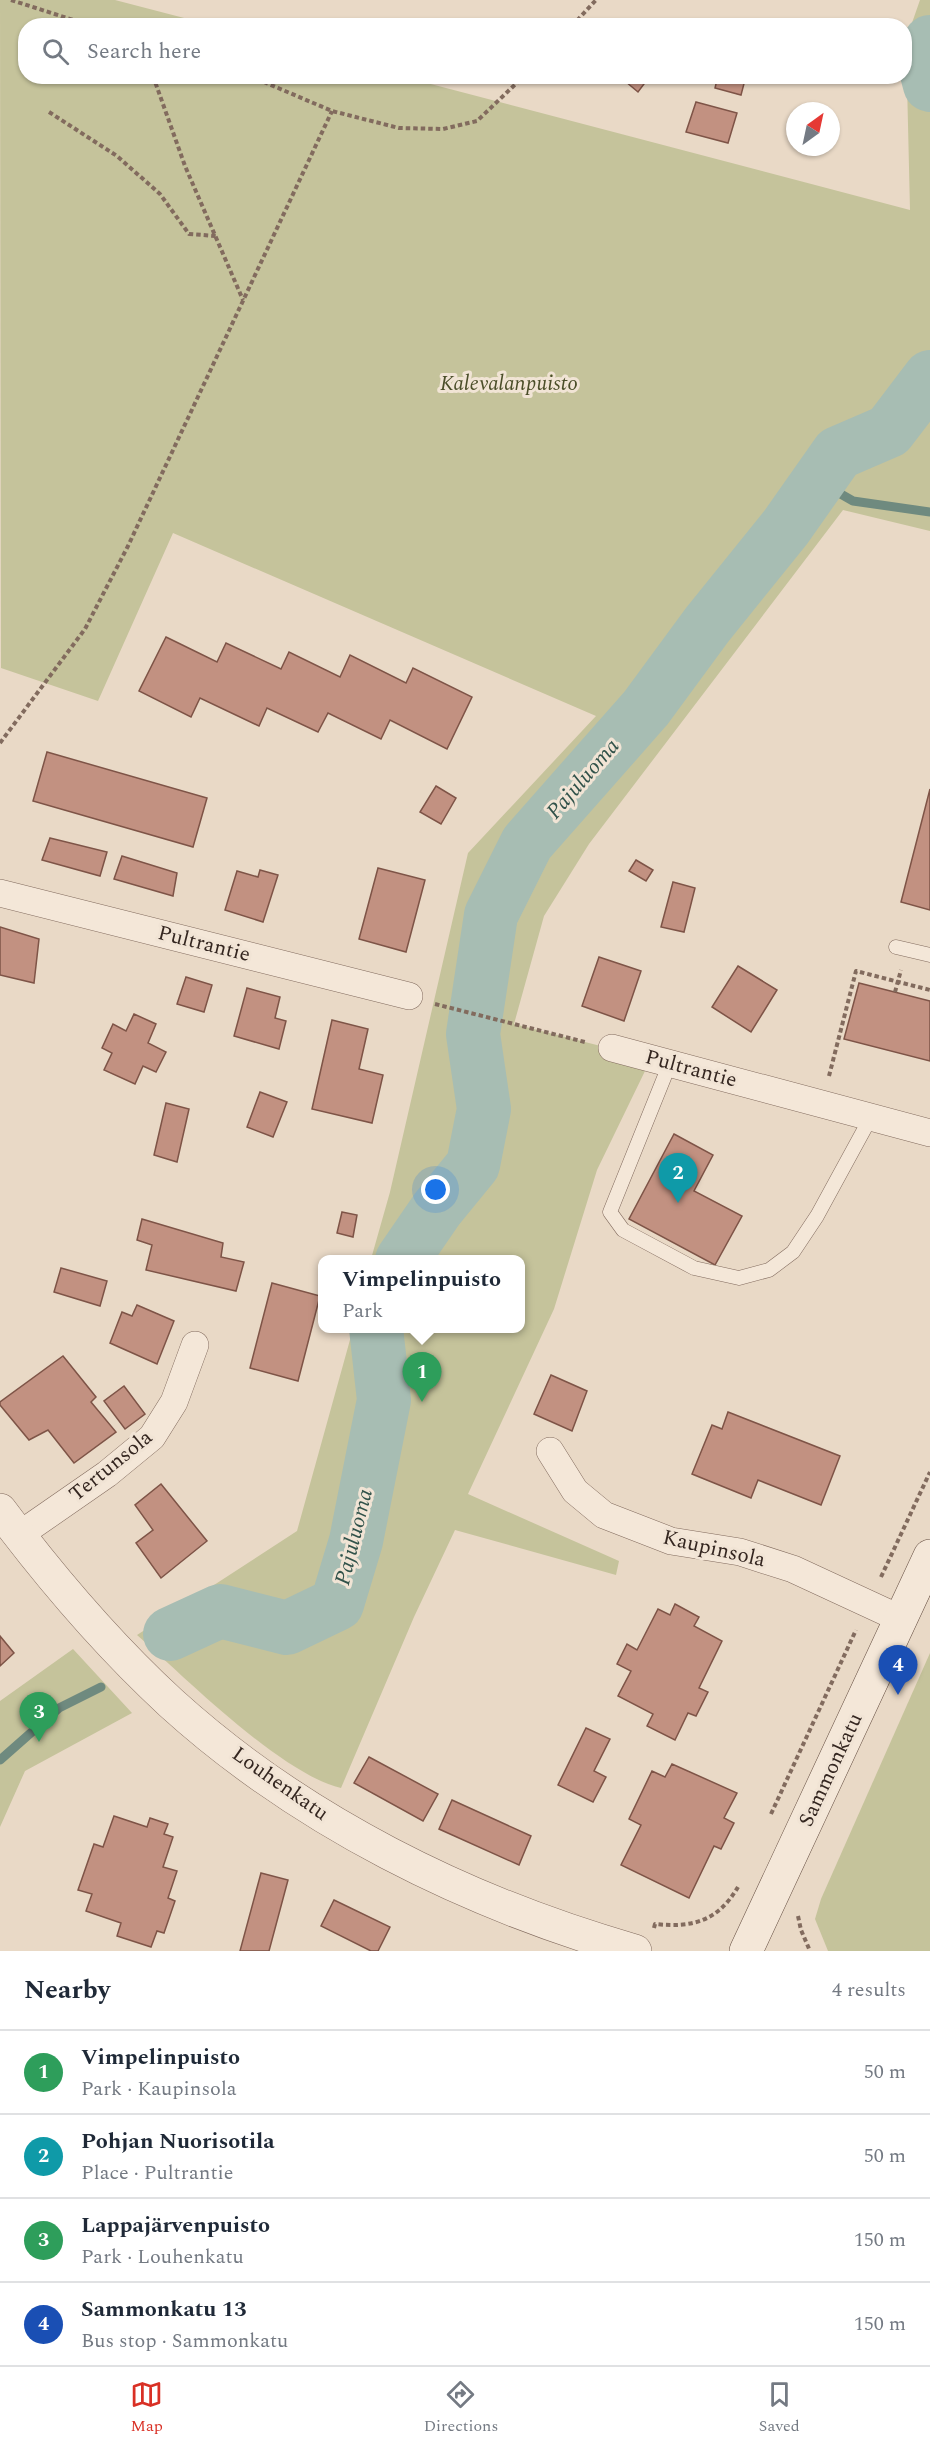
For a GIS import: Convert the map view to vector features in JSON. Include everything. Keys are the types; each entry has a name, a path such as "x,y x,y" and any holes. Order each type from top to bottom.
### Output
{"street":[{"name":"Pultrantie","path":"0,893 409,996"},
{"name":"Pultrantie","path":"612,1048 930,1133"},
{"name":"Tertunsola","path":"10,1523 107,1474 152,1437 174,1402 195,1345"},
{"name":"Kaupinsola","path":"550,1451 575,1491 604,1515 671,1541 740,1552 793,1569 901,1619"},
{"name":"Louhenkatu","path":"10,1523 100,1632 172,1703 252,1768 344,1828 459,1890 635,1951"},
{"name":"Sammonkatu","path":"746,1951 930,1556"}],"lane":[{"path":"896,946 930,955"},
{"path":"670,1063 610,1212 623,1230 694,1268 739,1278 769,1269 793,1252 817,1216 871,1117"}],"path":[{"path":"11,0 67,18"},
{"path":"579,18 596,0"},
{"path":"156,84 185,166 243,301"},
{"path":"268,84 332,111 399,128 443,129 477,121 516,84"},
{"path":"0,743 85,629 128,546 332,111"},
{"path":"49,112 117,156 160,194 189,234 216,236"},
{"path":"822,1104 856,971 930,990"},
{"path":"452,1008 612,1048"},
{"path":"767,1825 930,1472"},
{"path":"655,1924 682,1927 713,1917 729,1901 742,1877"}],"green space":[{"name":"Kalevalanpuisto","path":"0,0 115,0 184,18 18,18 18,84 431,84 910,210 907,84 912,84 912,23 920,0 930,0 930,531 843,510 589,844 544,916 514,1024 648,1058 645,1071 597,1170 554,1309 468,1494 619,1561 616,1575 455,1530 414,1617 341,1788 317,1779 263,1745 207,1699 137,1635 297,1531 352,1333 525,1333 525,1255 372,1255 390,1192 468,853 596,716 173,533 98,701 1,668"},
{"path":"73,1649 132,1713 25,1771 0,1827 0,1701"},
{"path":"930,1653 930,1951 828,1951 815,1919 821,1899"}],"building":[{"path":"628,84 644,84 638,92"},
{"path":"716,84 744,84 741,95 715,88"},
{"path":"696,102 737,113 728,143 686,132"},
{"path":"166,637 217,662 226,643 281,669 289,652 340,677 350,655 406,683 413,668 472,697 447,749 390,720 381,739 328,713 318,732 267,708 259,726 200,698 191,717 139,691"},
{"path":"47,752 207,798 193,847 33,801"},
{"path":"436,786 456,798 441,824 420,812"},
{"path":"930,789 930,910 901,902"},
{"path":"50,838 107,852 100,876 42,860"},
{"path":"122,856 177,873 173,896 114,879"},
{"path":"636,860 653,870 646,881 629,871"},
{"path":"378,868 425,880 406,952 359,939"},
{"path":"260,870 278,875 263,922 225,910 237,871 258,877"},
{"path":"673,882 695,888 684,932 661,927"},
{"path":"0,927 39,939 34,983 0,975"},
{"path":"599,957 641,971 624,1021 582,1006"},
{"path":"738,966 777,990 751,1032 712,1007"},
{"path":"186,977 212,985 204,1012 177,1004"},
{"path":"859,983 930,1001 930,1061 844,1039"},
{"path":"247,988 280,997 275,1018 286,1021 279,1049 234,1036"},
{"path":"134,1014 156,1024 148,1043 166,1052 156,1072 143,1066 135,1084 104,1070 112,1053 102,1048 113,1024 126,1031"},
{"path":"332,1020 368,1029 359,1069 383,1075 372,1123 312,1109"},
{"path":"260,1092 287,1102 273,1137 247,1127"},
{"path":"166,1103 189,1109 177,1162 154,1155"},
{"path":"674,1134 713,1155 694,1191 742,1216 715,1265 629,1219"},
{"path":"342,1212 357,1215 353,1237 337,1233"},
{"path":"142,1219 223,1243 221,1257 244,1262 236,1291 146,1270 152,1245 137,1240"},
{"path":"61,1268 107,1281 100,1306 54,1292"},
{"path":"272,1283 318,1295 318,1304 298,1381 250,1368"},
{"path":"137,1305 174,1321 157,1364 110,1343 122,1312 132,1316"},
{"path":"63,1356 96,1397 91,1402 116,1432 74,1463 48,1430 29,1440 0,1405 0,1402"},
{"path":"551,1375 587,1391 572,1431 534,1414"},
{"path":"124,1386 145,1414 125,1429 104,1401"},
{"path":"728,1412 840,1456 821,1505 758,1480 751,1498 692,1474 712,1425 722,1429"},
{"path":"161,1484 207,1541 161,1578 136,1543 153,1530 135,1505"},
{"path":"675,1604 699,1617 694,1626 722,1641 699,1688 708,1692 696,1716 688,1713 675,1740 647,1726 653,1714 618,1696 631,1671 617,1664 627,1644 637,1650 658,1609 670,1615"},
{"path":"0,1636 14,1653 0,1666"},
{"path":"586,1728 610,1739 594,1771 606,1777 593,1802 558,1785"},
{"path":"369,1757 438,1794 423,1821 354,1783"},
{"path":"672,1764 737,1793 724,1818 734,1823 721,1849 714,1846 689,1898 621,1865 641,1825 629,1819 652,1771 665,1777"},
{"path":"452,1800 531,1836 519,1865 439,1829"},
{"path":"114,1816 147,1827 150,1818 168,1824 164,1834 173,1837 163,1867 177,1871 168,1898 175,1901 164,1933 157,1931 151,1947 117,1936 121,1923 86,1911 92,1894 78,1890 94,1844 103,1847"},
{"path":"261,1873 288,1880 269,1951 240,1951"},
{"path":"334,1900 390,1927 378,1951 371,1951 321,1926"}],"waterway":[{"name":"Pajuluoma","path":"930,42 926,70 930,85"},
{"name":"Pajuluoma","path":"405,1255 437,1209 473,1165 484,1109 473,1034 491,915 527,843 646,708 707,625 786,527 838,453 889,431 930,377"},
{"path":"818,481 853,501 930,512"},
{"name":"Pajuluoma","path":"170,1634 220,1611 287,1628 337,1604 356,1541 384,1400 377,1333"},
{"name":"Pajuluoma","path":"0,1760 59,1708 101,1687"}],"place":[{"name":"Pohjan Nuorisotila","path":"678,1203"},
{"name":"Vimpelinpuisto","path":"422,1402"},
{"name":"Sammonkatu 13","path":"898,1695"},
{"name":"Lappajärvenpuisto","path":"39,1742"}]}
